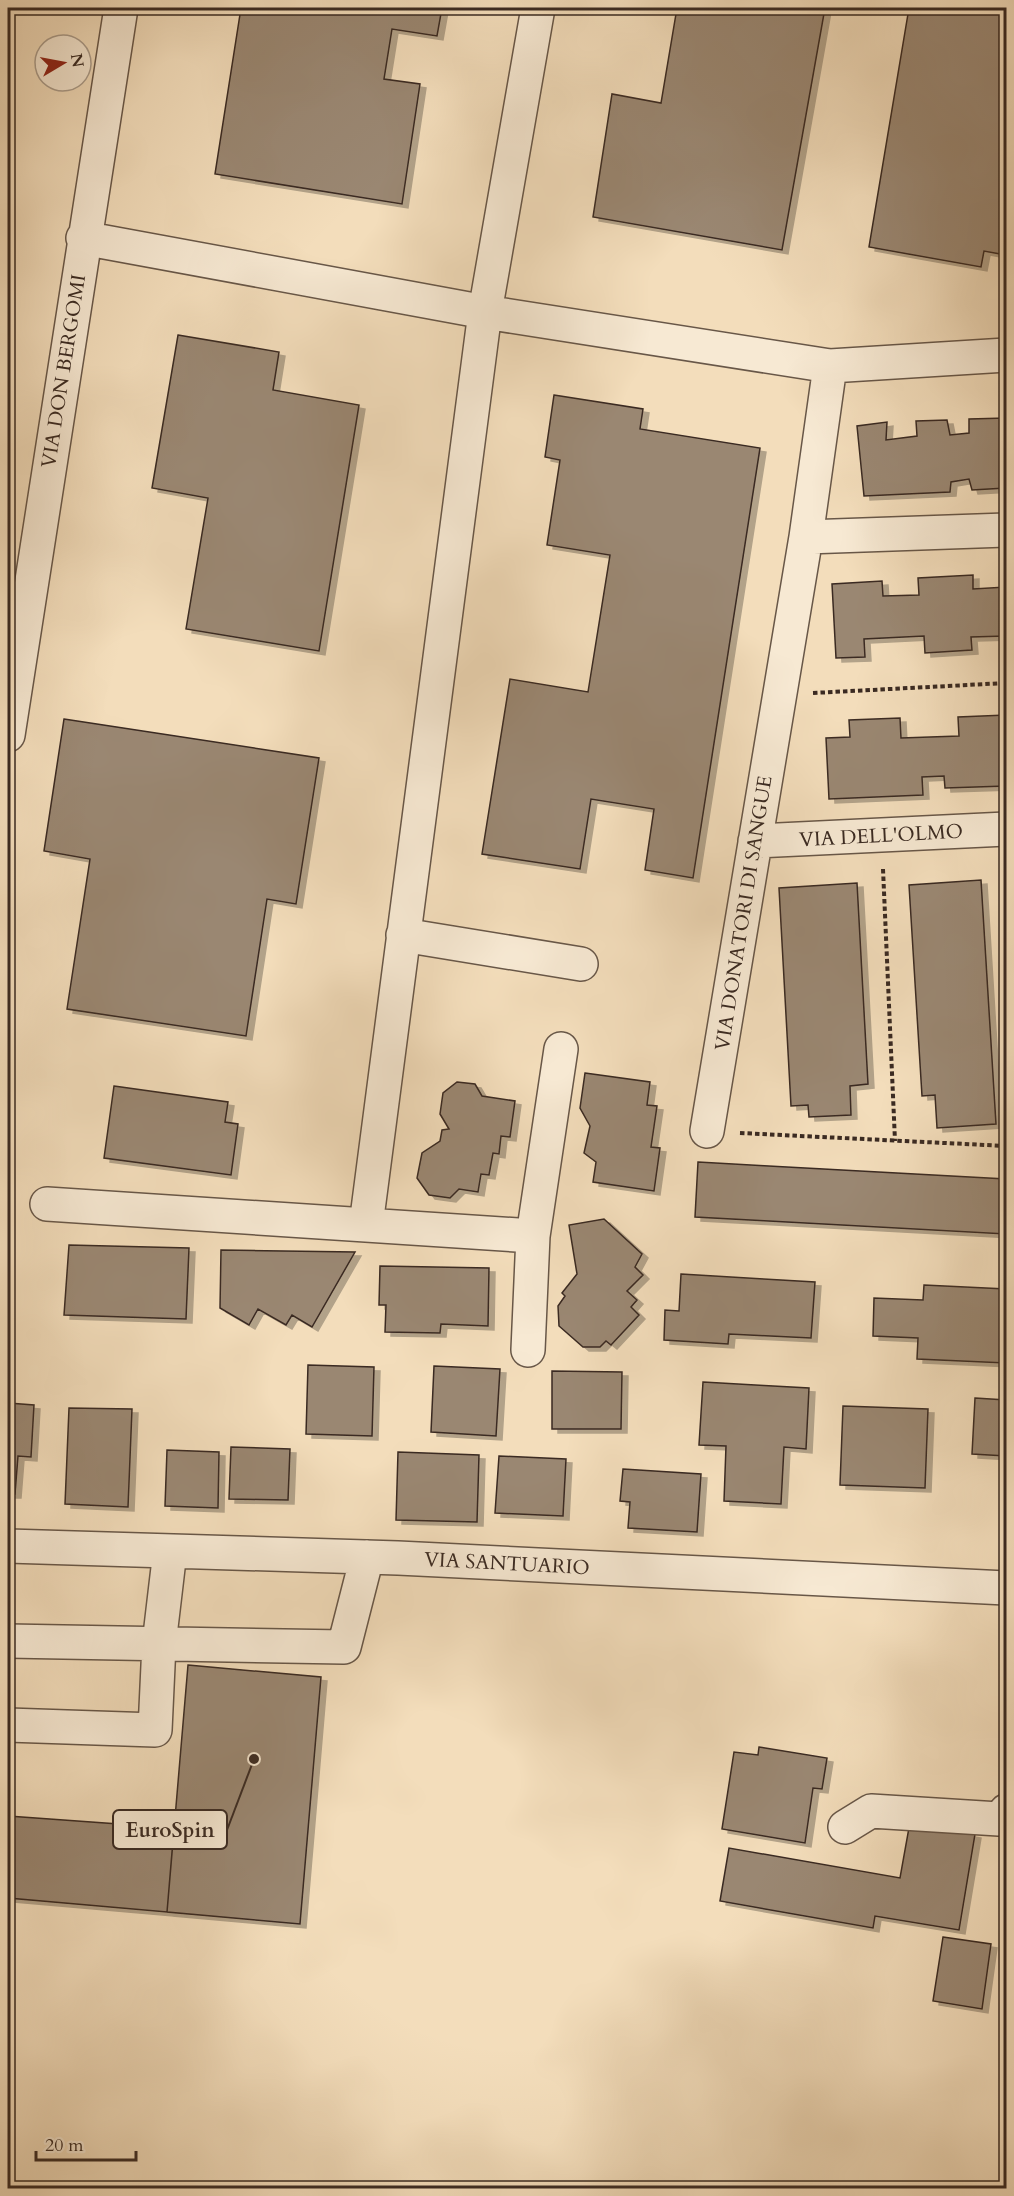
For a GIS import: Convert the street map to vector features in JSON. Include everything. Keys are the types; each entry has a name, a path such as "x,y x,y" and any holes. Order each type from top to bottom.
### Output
{"street":[{"name":"VIA DON BERGOMI","path":"8,735 83,238 121,8"},
{"path":"366,1226 485,312 538,8"},
{"path":"83,238 485,312 830,366 1006,356"},
{"name":"VIA DONATORI DI SANGUE","path":"707,1131 806,537 830,366"},
{"path":"806,537 1006,530"},
{"name":"VIA DELL'OLMO","path":"755,841 1006,829"},
{"path":"403,935 581,964"},
{"path":"528,1350 533,1236 561,1049"},
{"path":"47,1204 533,1236"},
{"name":"VIA SANTUARIO","path":"8,1546 367,1557 1006,1588"},
{"path":"8,1725 155,1730 159,1644 170,1551"},
{"path":"8,1641 344,1647 367,1557"},
{"path":"845,1827 870,1811 999,1819 1006,1811"}],"path":[{"path":"780,695 1006,683"},
{"path":"882,835 895,1141"},
{"path":"707,1131 1006,1146"}],"building":[{"path":"241,8 442,8 437,36 392,29 384,79 420,84 402,204 215,174"},
{"path":"677,8 825,8 782,250 593,217 612,94 661,103"},
{"path":"909,8 1006,8 1006,255 984,251 981,267 869,247"},
{"path":"178,335 279,352 273,390 359,405 319,651 186,629 208,498 152,488"},
{"path":"554,395 643,409 640,429 760,448 693,878 645,870 654,809 591,799 580,869 482,854 510,679 588,692 610,555 547,545 560,460 545,457"},
{"path":"1006,418 1006,488 972,490 969,479 951,482 950,492 864,496 857,426 887,422 886,440 917,436 916,421 947,420 950,435 969,433 969,419"},
{"path":"973,575 973,589 1006,587 1006,636 971,637 972,650 925,653 924,636 864,639 865,657 836,658 832,584 882,581 883,596 919,595 918,578"},
{"path":"1006,715 1006,786 945,788 944,776 922,777 923,795 829,799 826,738 850,737 849,720 900,718 901,738 959,736 958,717"},
{"path":"64,719 319,758 296,904 267,899 246,1036 67,1009 90,859 44,851"},
{"path":"981,880 996,1124 937,1128 935,1095 922,1096 909,885"},
{"path":"857,883 868,1084 850,1086 851,1115 809,1117 808,1105 791,1106 779,888"},
{"path":"585,1073 650,1082 647,1105 657,1106 651,1147 660,1148 654,1191 593,1182 596,1162 584,1153 590,1126 580,1108"},
{"path":"457,1082 475,1084 482,1096 515,1101 510,1137 501,1136 499,1154 493,1153 489,1175 481,1174 478,1192 459,1189 450,1198 429,1195 417,1178 422,1153 440,1141 442,1130 449,1129 440,1114 443,1093"},
{"path":"114,1086 228,1102 225,1122 238,1124 231,1175 104,1158"},
{"path":"698,1162 1006,1179 1006,1234 695,1217"},
{"path":"604,1219 642,1254 635,1267 643,1275 627,1291 637,1300 631,1307 639,1315 611,1345 606,1341 600,1347 583,1347 559,1326 558,1306 565,1296 562,1293 577,1274 569,1225"},
{"path":"69,1245 189,1248 186,1319 64,1315"},
{"path":"221,1250 355,1252 312,1327 292,1315 286,1325 258,1309 249,1325 220,1308"},
{"path":"380,1266 489,1268 488,1326 441,1324 440,1333 385,1332 386,1305 379,1305"},
{"path":"681,1274 815,1282 811,1338 729,1334 728,1344 664,1340 665,1310 679,1311"},
{"path":"924,1285 1006,1289 1006,1363 917,1359 918,1338 873,1336 874,1298 923,1300"},
{"path":"308,1365 374,1367 372,1436 306,1434"},
{"path":"434,1366 500,1369 496,1436 431,1432"},
{"path":"552,1371 622,1372 621,1429 552,1429"},
{"path":"703,1382 809,1388 806,1449 784,1447 781,1504 724,1501 726,1446 699,1445"},
{"path":"975,1398 1006,1400 1006,1456 972,1454"},
{"path":"8,1403 34,1405 31,1457 18,1456 15,1494 8,1494"},
{"path":"843,1406 928,1409 925,1488 840,1485"},
{"path":"69,1408 132,1409 128,1507 65,1504"},
{"path":"231,1447 290,1449 288,1500 229,1499"},
{"path":"167,1450 219,1452 218,1508 165,1506"},
{"path":"398,1452 479,1455 477,1522 396,1520"},
{"path":"499,1456 566,1459 563,1516 495,1513"},
{"path":"623,1469 701,1474 697,1532 628,1528 630,1502 620,1501"},
{"path":"188,1665 321,1677 300,1924 167,1912"},
{"path":"759,1747 827,1758 822,1789 813,1788 805,1843 722,1829 734,1752 758,1755"},
{"path":"8,1816 174,1828 167,1912 8,1898"},
{"path":"910,1822 975,1834 959,1930 875,1916 873,1928 720,1901 729,1848 900,1878"},
{"path":"943,1937 991,1944 982,2009 933,2001"}],"place":[{"name":"EuroSpin","path":"254,1759"}]}
